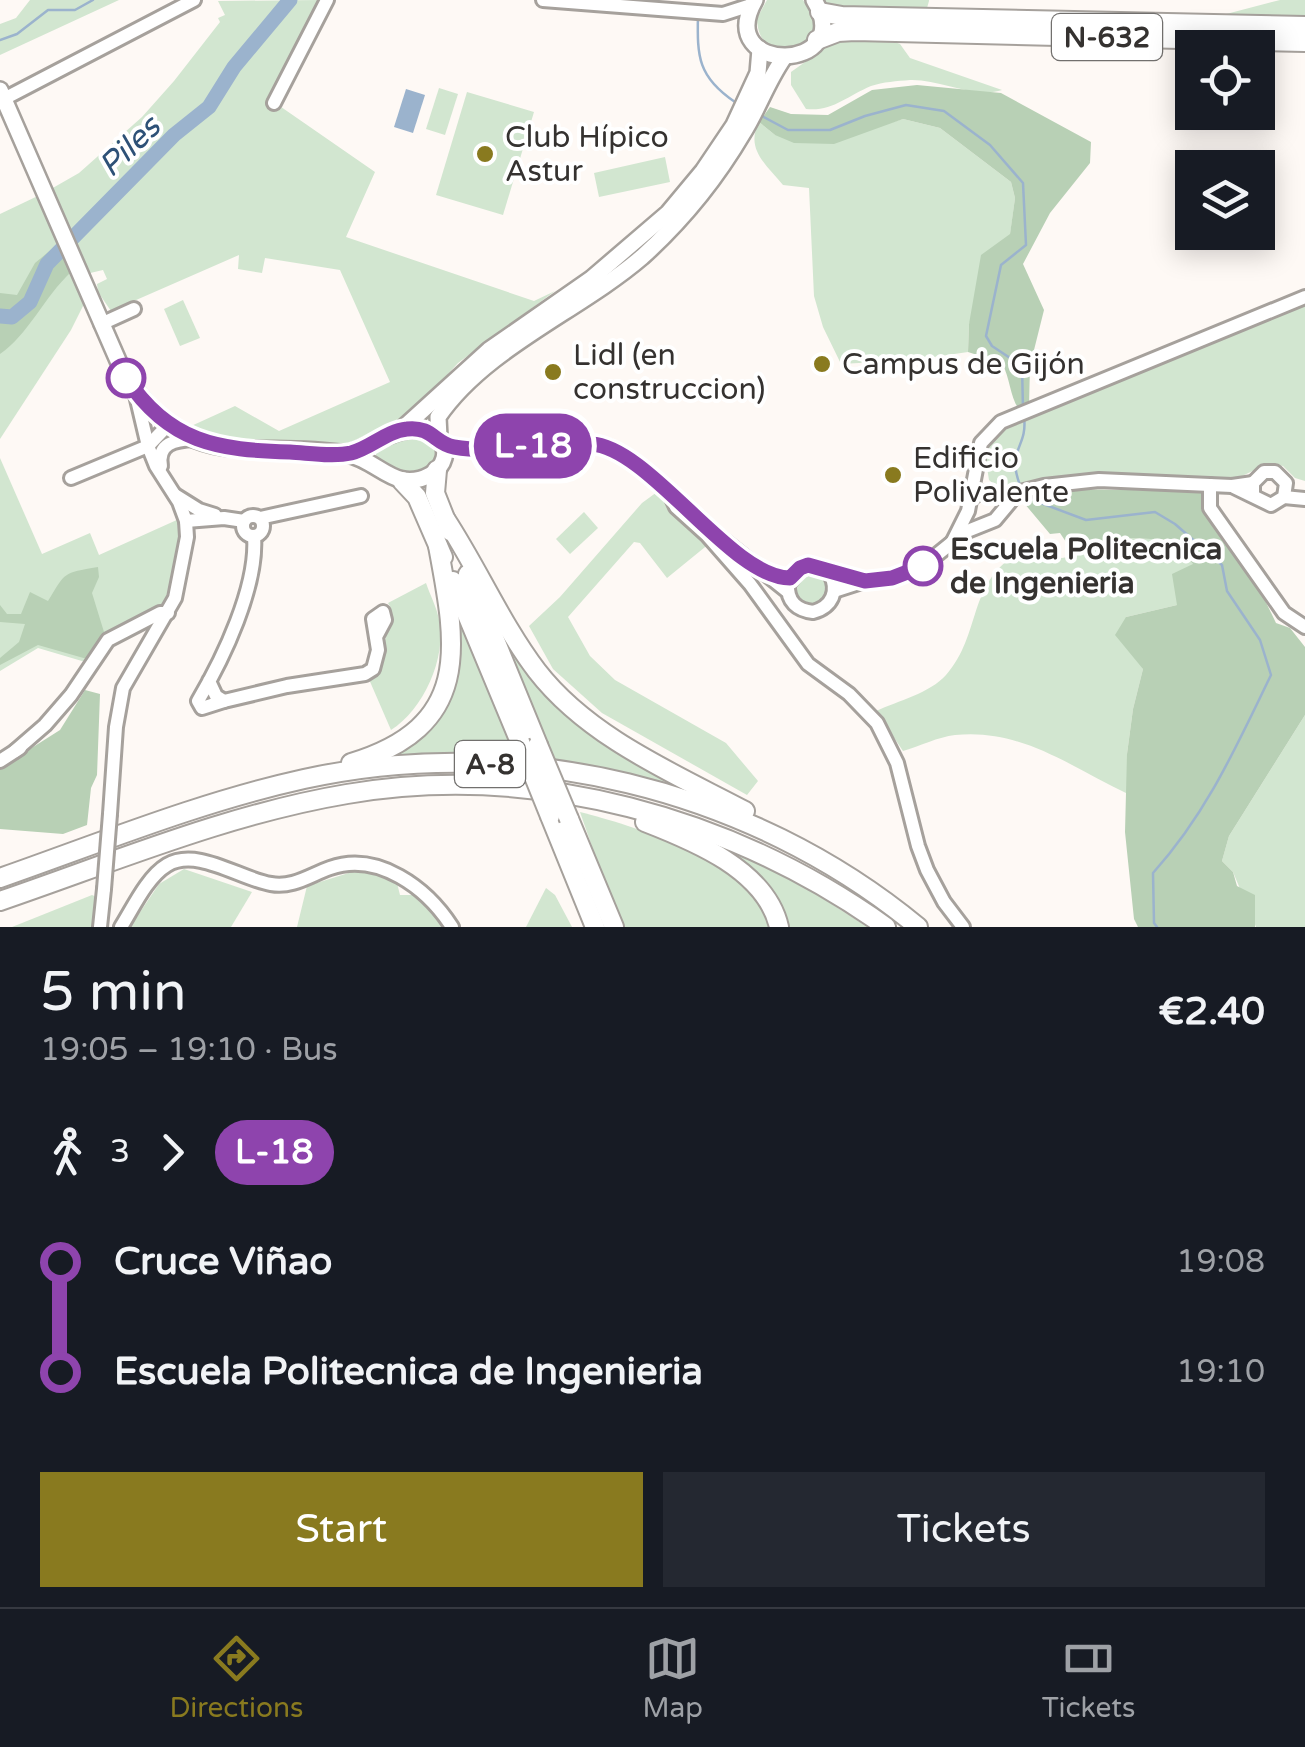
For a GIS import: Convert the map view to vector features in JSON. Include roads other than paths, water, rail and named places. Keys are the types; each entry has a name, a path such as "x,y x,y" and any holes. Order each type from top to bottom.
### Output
{"highway":[{"name":"N-632","path":"817,6 842,16 1305,26"},
{"name":"N-632","path":"816,40 838,32 866,32 1305,42"},
{"path":"441,466 436,493 529,743 550,816 595,927"},
{"path":"402,481 416,496 529,743 569,818 614,927"},
{"path":"446,520 536,670 568,705 600,730 857,874 922,927"},
{"path":"143,828 246,788 373,756 402,741 423,723 450,674 454,650 438,546"},
{"name":"A-8","path":"0,878 258,790 326,775 450,762 540,766 658,790 729,815 828,864 922,927"},
{"name":"A-8","path":"0,902 233,820 388,788 488,786 548,790 663,816 729,838 801,873 886,927"},
{"path":"574,797 672,832 728,864 756,885 776,915 778,927"}],"main road":[{"path":"753,3 748,28 760,49 760,88"},
{"name":"N-632","path":"783,58 802,54 816,40 820,31 817,6"},
{"path":"1,97 101,324 135,391 168,424 194,439 228,449 348,454 402,481 421,479 441,466 438,417 466,386 497,359 614,278 678,221 715,178 760,88 783,58 760,49"},
{"path":"348,454 402,429 489,350 632,248 668,213 739,128"},
{"path":"402,429 422,430 441,440"},
{"path":"381,471 375,452 383,438"}],"street":[{"path":"274,102 327,0"},
{"path":"542,0 721,14 748,28"},
{"path":"1,97 190,2"},
{"path":"721,14 753,3"},
{"path":"952,543 970,504 980,442 990,430 1031,408 1305,297"},
{"path":"101,324 134,309"},
{"path":"102,927 116,727 123,688 168,613 181,578 186,544 185,518 153,450 135,391"},
{"path":"153,450 168,424"},
{"path":"71,478 170,442 194,439"},
{"path":"441,440 478,449 598,444 627,458 754,566 788,584 796,607 813,612 830,604 834,592 830,574"},
{"path":"441,466 478,449"},
{"path":"976,465 1000,510"},
{"path":"1253,488 1264,472 1275,472 1284,478 1285,493"},
{"path":"970,504 990,493 1017,494 1074,480 1253,488"},
{"path":"1210,485 1210,508 1284,613 1305,627"},
{"path":"169,488 205,512 224,518"},
{"path":"1253,488 1260,502 1270,505 1285,493 1305,489"},
{"path":"1285,493 1305,499"},
{"path":"834,592 924,566 952,543 994,520 1017,494"},
{"path":"185,518 244,521 252,516 260,518 361,496"},
{"path":"671,496 676,507 707,534 734,566 808,664 849,694 877,723 897,763 927,870 963,927"},
{"path":"970,504 981,524"},
{"path":"185,518 205,512"},
{"path":"186,544 201,524 224,518"},
{"path":"260,518 262,531 254,536 245,594 198,701 200,707 365,674 373,669 378,650 376,635"},
{"path":"244,521 244,532 254,536"},
{"path":"727,544 734,566"},
{"path":"788,584 800,568 808,565 865,581"},
{"path":"0,761 46,725 108,640 160,613 168,613"},
{"path":"102,927 133,909 154,876 180,860 194,860 275,885 300,882 324,870 356,862 382,867 431,900 452,927"},
{"path":"104,889 107,907 115,920"}],"water":[{"name":"Club Hípico Astur","path":"406,89 425,95 413,133 394,127"}],"waterway":[{"path":"0,40 17,34 48,10 75,10 93,0"},
{"name":"Piles","path":"0,316 12,317 30,302 47,264 174,135 209,107 234,67 290,0"},
{"path":"698,15 702,65 713,84 735,102"},
{"path":"760,115 788,130 830,130 906,105 944,111 990,145 1023,183 1026,245 1001,265 986,336 992,346 1022,366 1023,409"},
{"path":"1020,485 1015,464 1024,417"},
{"path":"1028,495 1086,520 1155,512 1175,524 1222,565 1227,591 1260,640 1271,675 1205,803 1153,873 1157,927"}],"place":[{"name":"Club Hípico Astur","path":"485,154"},
{"name":"Campus de Gijón","path":"822,364"},
{"name":"Lidl (en construccion)","path":"553,372"},
{"name":"Edificio Polivalente","path":"893,475"},
{"name":"Escuela Politecnica de Ingenieria","path":"923,566"}]}
